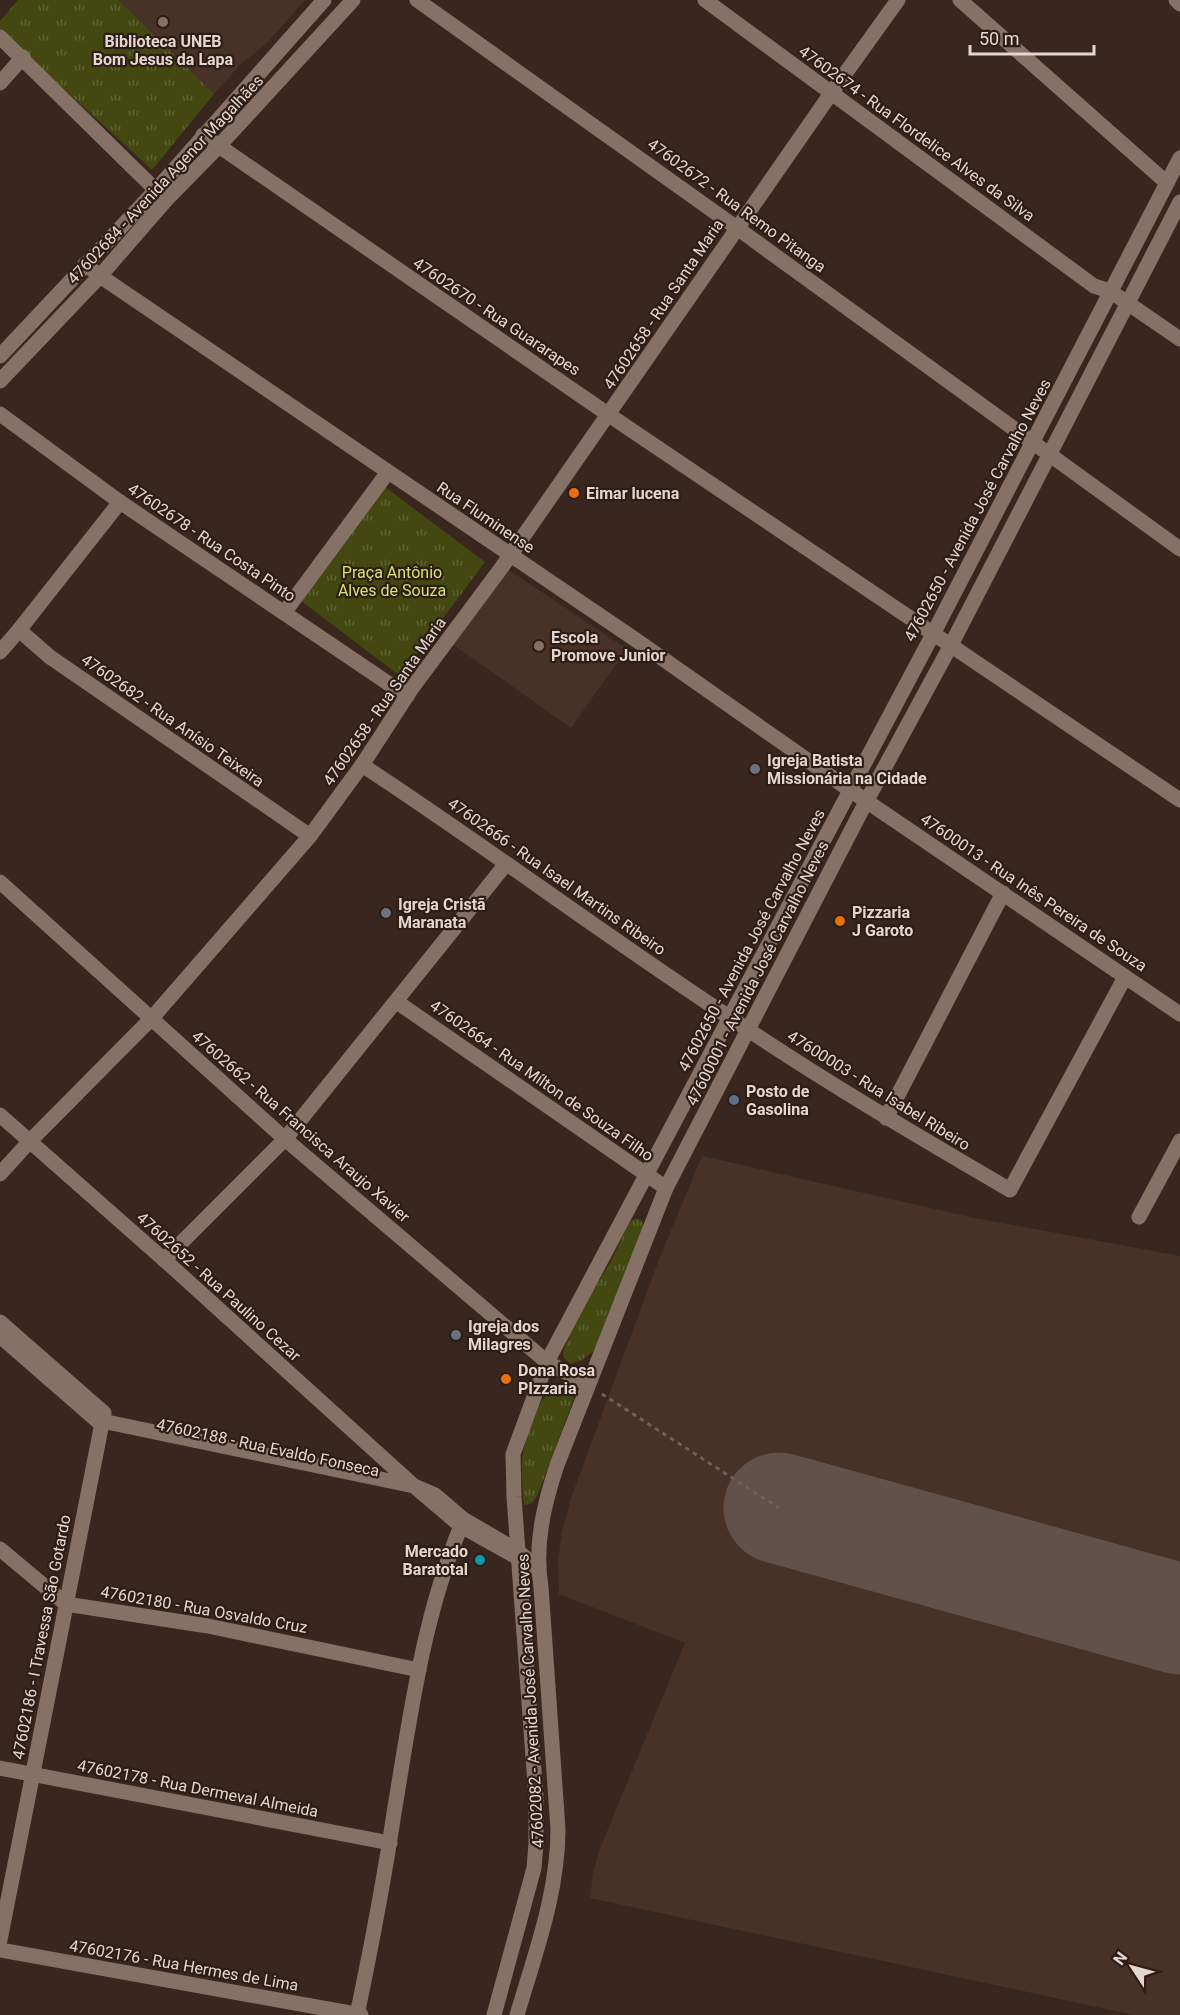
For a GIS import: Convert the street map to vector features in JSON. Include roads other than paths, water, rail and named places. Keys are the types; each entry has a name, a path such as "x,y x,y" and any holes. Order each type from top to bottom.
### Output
{"street":[{"name":"47602684 - Avenida Agenor Magalhães","path":"0,381 99,276 161,195 203,135 324,0"},
{"name":"47602684 - Avenida Agenor Magalhães","path":"0,356 85,264 218,147 353,0"},
{"name":"47602672 - Rua Remo Pitanga","path":"417,0 737,228 1180,549"},
{"name":"47602674 - Rua Flordelice Alves da Silva","path":"705,0 835,88 1094,286 1110,291 1128,302 1180,339"},
{"path":"723,0 835,88"},
{"name":"47602658 - Rua Santa Maria","path":"0,1174 152,1018 310,836 362,765 407,696 609,415 737,228 898,0"},
{"path":"960,0 1167,183"},
{"path":"1176,0 1180,4"},
{"path":"0,37 23,57 161,195"},
{"path":"0,82 23,57"},
{"name":"47602670 - Rua Guararapes","path":"203,135 609,415 1180,800"},
{"name":"47602650 - Avenida José Carvalho Neves","path":"494,2015 534,1868 536,1844 536,1798 513,1454 547,1362 1034,442 1180,158"},
{"name":"47600001 - Avenida José Carvalho Neves","path":"683,1154 867,800 951,645 1180,202"},
{"path":"1145,224 1162,235"},
{"name":"Rua Fluminense","path":"85,264 99,276 867,800"},
{"name":"47602678 - Rua Costa Pinto","path":"0,414 120,502 407,696"},
{"path":"284,613 388,472"},
{"path":"0,652 120,502"},
{"name":"47602682 - Rua Anísio Teixeira","path":"19,630 50,657 310,836"},
{"name":"47602666 - Rua Isael Martins Ribeiro","path":"362,765 428,808 730,1019"},
{"name":"47600013 - Rua Inês Pereira de Souza","path":"867,800 1180,1014"},
{"path":"164,1260 285,1139 506,864"},
{"name":"47602662 - Rua Francisca Araujo Xavier","path":"0,882 285,1139 547,1362 587,1384"},
{"path":"886,1118 1003,893"},
{"path":"771,941 790,952"},
{"name":"47600003 - Rua Isabel Ribeiro","path":"730,1019 886,1118 1010,1190 1125,977"},
{"name":"47602664 - Rua Mílton de Souza Filho","path":"397,1002 666,1188"},
{"name":"47602652 - Rua Paulino Cezar","path":"0,1115 428,1499 460,1526 518,1555"},
{"path":"1140,1217 1180,1141"},
{"name":"47602082 - Avenida José Carvalho Neves","path":"517,2015 548,1907 558,1859 558,1829 538,1569 545,1502 556,1465 587,1384 666,1188 683,1154"},
{"path":"0,1322 102,1422"},
{"path":"0,1336 102,1422 414,1486"},
{"name":"47602188 - Rua Evaldo Fonseca","path":"102,1422 428,1499"},
{"name":"47602186 - I Travessa São Gotardo","path":"0,1940 102,1422"},
{"name":"47602652 - Rua Paulino Cezar","path":"414,1486 435,1495 464,1519 538,1569"},
{"path":"359,2015 419,1670 437,1590 460,1526"},
{"path":"0,1550 66,1604"},
{"name":"47602180 - Rua Osvaldo Cruz","path":"66,1604 208,1626 419,1670"},
{"name":"47602178 - Rua Dermeval Almeida","path":"0,1768 390,1843"},
{"path":"525,1902 548,1907"},
{"name":"47602176 - Rua Hermes de Lima","path":"0,1950 359,2015"}],"place":[{"name":"Biblioteca UNEB Bom Jesus da Lapa","path":"163,22"},
{"name":"Eimar lucena","path":"574,493"},
{"name":"Escola Promove Junior","path":"539,646"},
{"name":"Igreja Batista Missionária na Cidade","path":"755,769"},
{"name":"Igreja Cristã Maranata","path":"386,913"},
{"name":"Pizzaria J Garoto","path":"840,921"},
{"name":"Posto de Gasolina","path":"734,1100"},
{"name":"Igreja dos Milagres","path":"456,1335"},
{"name":"Dona Rosa PIzzaria","path":"506,1379"},
{"name":"Mercado Baratotal","path":"480,1560"}],"park label":[{"name":"Praça Antônio Alves de Souza","path":"392,581"}]}
